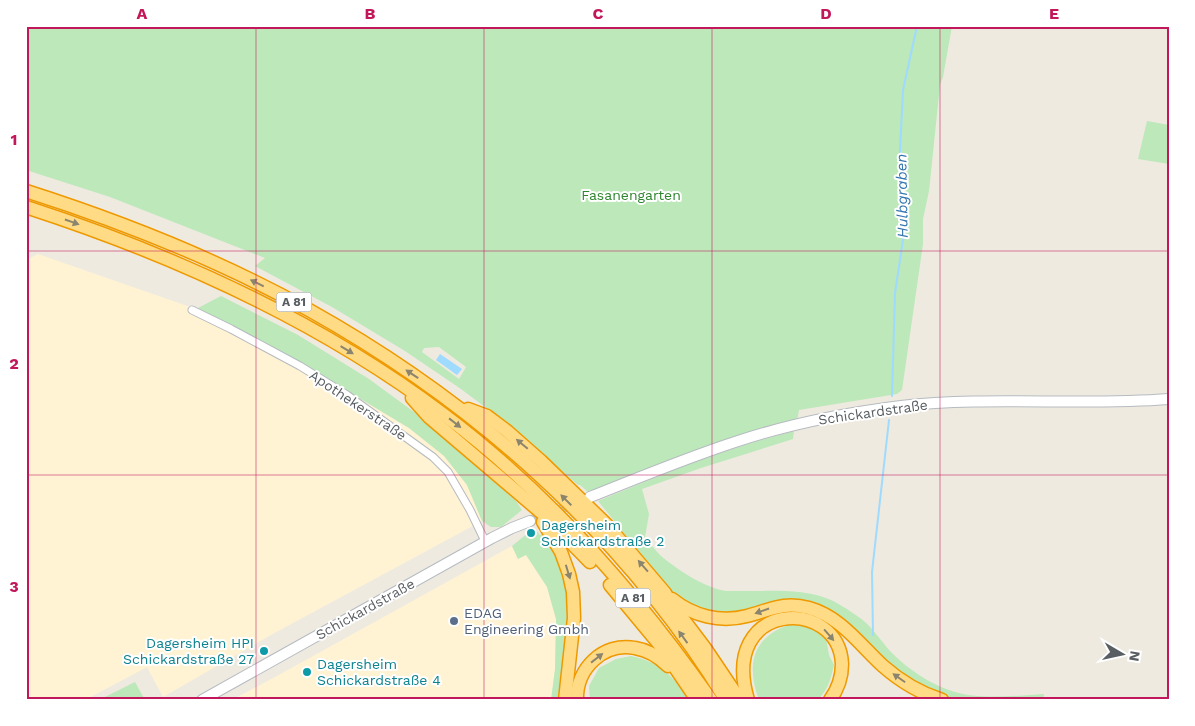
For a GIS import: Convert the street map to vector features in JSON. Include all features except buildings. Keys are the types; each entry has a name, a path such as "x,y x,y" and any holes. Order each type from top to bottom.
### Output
{"highway":[{"name":"A 81","path":"26,191 84,210 146,234 253,281 352,335 410,372 452,402 532,468 605,541 671,620 726,700"},
{"name":"A 81","path":"26,207 118,239 221,282 328,338 402,384 465,431 546,503 641,608 710,700"},
{"path":"402,384 429,417 543,514 610,584 651,635 697,700"},
{"path":"452,402 487,416 507,431 541,460 602,520 665,593 740,700"},
{"path":"526,500 544,523 556,543 572,583 574,618 565,700"},
{"path":"665,593 694,613 722,619 744,617 780,606 797,606 813,609 828,616 848,631 897,678 921,692 942,700"},
{"path":"748,700 743,674 743,660 748,644 755,634 767,624 778,619 791,617 808,620 820,626 829,633 838,647 842,673 837,690 830,700"},
{"path":"577,700 579,684 590,664 604,653 622,647 640,649 657,656 687,684"}],"street":[{"name":"Apothekerstraße","path":"192,310 300,366 347,395 433,457 448,472 470,510 485,542"},
{"name":"Schickardstraße","path":"590,497 736,441 838,416 902,406 950,403 1121,402 1169,399"},
{"name":"Schickardstraße","path":"202,700 501,533 530,521"}],"shaded area":[{"path":"38,254 196,309 329,380 409,428 444,456 467,485 482,521 269,636 163,697 147,667 85,700 26,700 26,260"},
{"path":"512,546 518,559 526,554 547,586 556,619 555,669 551,700 232,700 286,671"}],"green space":[{"name":"Fasanengarten","path":"26,26 952,26 940,85 929,191 923,219 923,244 902,390 897,394 799,410 797,421 716,445 588,492 513,428 461,389 405,351 332,307 255,266 265,258 110,197 26,170","holes":["439,347 466,367 459,379 422,352 424,348"]},
{"path":"1147,121 1169,125 1169,164 1138,159"},
{"path":"221,296 298,335 369,379 425,420 516,501 522,510 501,527 491,527 482,521 467,485 444,456 409,428 329,380 196,309"},
{"path":"794,431 793,439 642,489 649,514 645,537 660,555 674,566 709,586 726,591 801,592 821,596 834,602 865,622 893,654 909,668 948,690 968,695 987,696 1044,694 1043,700 952,700 937,696 914,685 820,607 710,615 675,595 663,583 598,501 693,462"},
{"path":"534,528 540,535 543,533 556,545 572,608 563,700 551,700 555,669 556,619 547,587 526,555 518,559 512,546"},
{"path":"789,625 809,627 826,638 829,655 834,665 832,675 824,693 817,700 759,700 753,676 755,654 767,637"},
{"path":"631,656 650,662 665,671 677,683 688,700 590,700 589,686 599,668 616,659"},
{"path":"135,682 145,700 99,700"}],"water":[{"path":"440,354 462,369 457,375 436,360"}],"waterway":[{"name":"Hulbgraben","path":"892,396 895,293 904,233 900,150 903,90 917,26"},
{"name":"Hulbgraben","path":"873,635 872,572 889,420"}],"tunnel":[{"path":"530,521 576,503"}],"place":[{"name":"Dagersheim Schickardstraße 2","path":"531,533"},
{"name":"EDAG Engineering Gmbh","path":"454,621"},
{"name":"Dagersheim HPI Schickardstraße 27","path":"264,651"},
{"name":"Dagersheim Schickardstraße 4","path":"307,672"}]}
